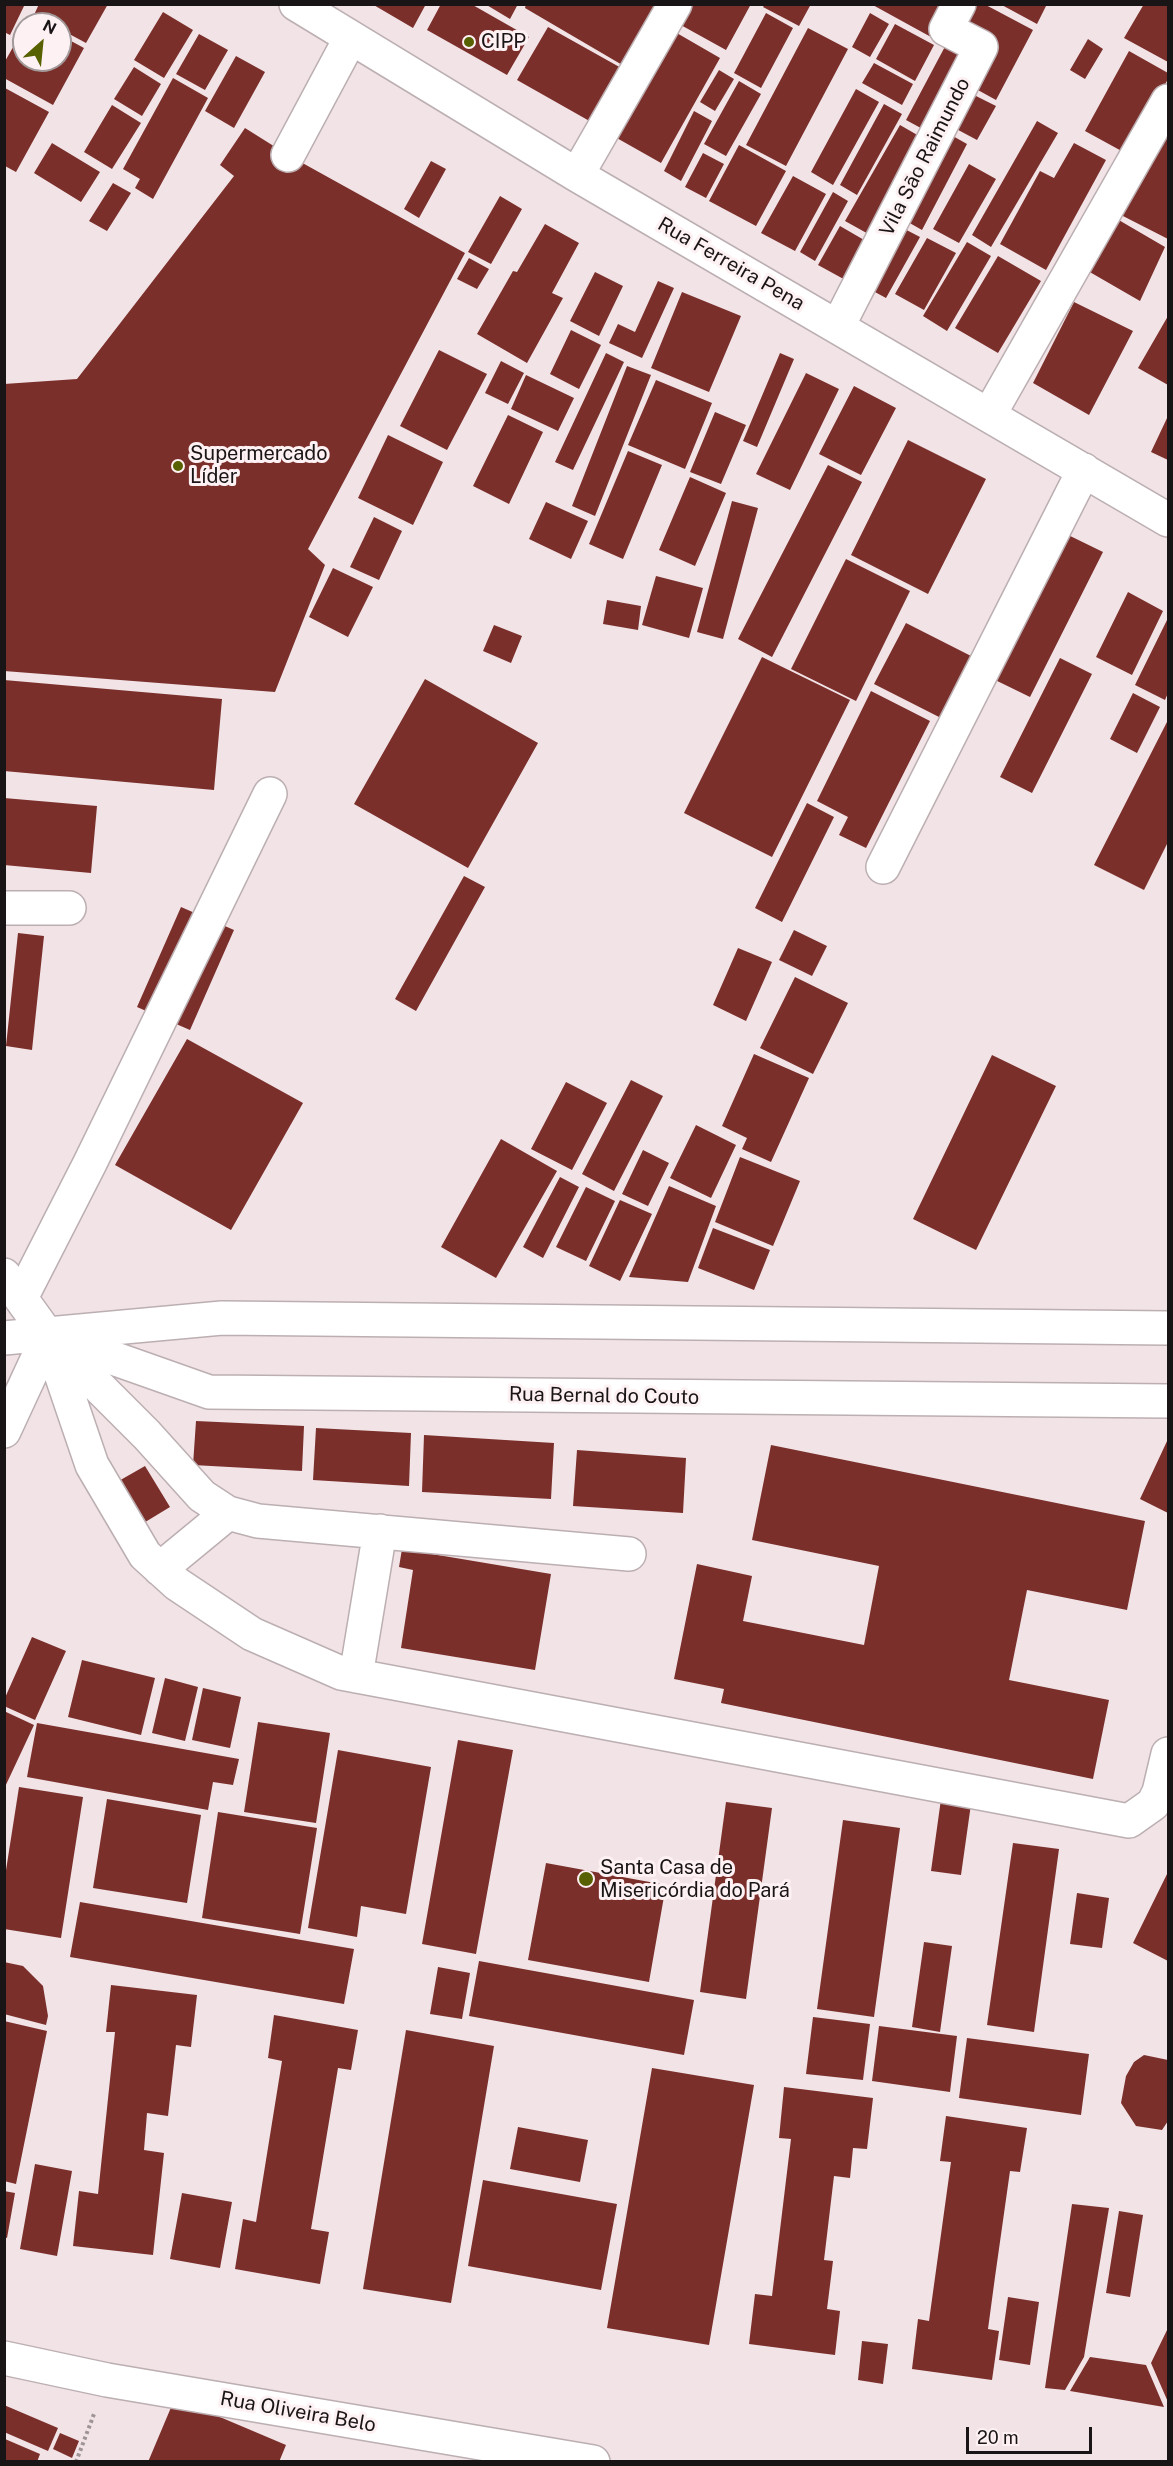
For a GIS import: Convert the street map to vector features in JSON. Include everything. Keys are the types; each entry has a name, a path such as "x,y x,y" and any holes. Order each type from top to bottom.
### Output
{"street":[{"name":"Rua Ferreira Pena","path":"296,4 350,39 577,175 1168,520"},
{"path":"577,175 675,4"},
{"name":"Vila São Raimundo","path":"838,326 981,47 946,28 959,4"},
{"path":"288,154 350,39"},
{"path":"989,415 1168,101"},
{"path":"883,867 1084,470"},
{"path":"270,794 90,1163 13,1286 48,1336 147,1435 202,1496 228,1513 258,1521 629,1554"},
{"path":"4,908 69,908"},
{"name":"Rua Bernal do Couto","path":"4,1338 48,1336 222,1318 1168,1328"},
{"path":"4,1431 48,1336"},
{"path":"48,1336 92,1465 145,1555 177,1584 252,1634 340,1673 1130,1821 1153,1804 1159,1792 1168,1754"},
{"name":"Rua Bernal do Couto","path":"48,1336 209,1392 1168,1401"},
{"path":"160,1569 228,1513"},
{"path":"356,1676 380,1531"},
{"name":"Rua Oliveira Belo","path":"4,2358 106,2380 592,2462"}],"path":[{"path":"76,2462 106,2380"}],"building":[{"path":"4,4 25,4 21,12 12,12 10,35 4,32"},
{"path":"39,4 108,4 86,43 72,35 72,12 35,12"},
{"path":"372,4 426,4 413,28"},
{"path":"441,4 471,4 529,37 507,75 427,30"},
{"path":"485,4 518,4 510,19"},
{"path":"526,4 659,4 624,66 525,8"},
{"path":"689,4 751,4 726,50 679,24"},
{"path":"765,4 811,4 799,26 763,7"},
{"path":"871,4 949,4 931,37"},
{"path":"965,4 984,4 1033,30 996,100 967,84"},
{"path":"1000,4 1047,4 1037,24"},
{"path":"1144,4 1168,4 1168,62 1124,38"},
{"path":"163,12 193,30 164,78 134,60"},
{"path":"766,13 793,28 761,88 734,73"},
{"path":"870,13 889,24 870,57 852,47"},
{"path":"895,24 934,45 915,81 876,59"},
{"path":"548,27 623,69 593,123 517,80"},
{"path":"808,28 848,49 786,166 746,145"},
{"path":"675,32 720,58 661,163 615,137"},
{"path":"199,34 228,50 205,90 176,74"},
{"path":"949,39 973,53 930,133 906,120"},
{"path":"1088,39 1103,49 1085,79 1070,70"},
{"path":"72,42 84,48 72,70"},
{"path":"12,49 12,72 71,72 53,105 4,78 4,63"},
{"path":"1129,51 1168,73 1168,79 1127,154 1085,131"},
{"path":"236,56 265,72 234,128 205,111"},
{"path":"874,63 913,84 902,105 862,83"},
{"path":"134,67 161,84 142,116 114,99"},
{"path":"719,70 734,79 715,111 700,102"},
{"path":"173,78 208,98 153,199 135,188 140,179 123,169"},
{"path":"739,81 761,94 726,156 704,144"},
{"path":"5,88 49,112 16,172 5,166"},
{"path":"856,89 879,102 833,185 811,172"},
{"path":"964,90 996,106 977,140 947,124"},
{"path":"884,104 902,114 857,195 840,185"},
{"path":"112,105 141,123 112,169 84,152"},
{"path":"694,111 712,121 681,181 664,171"},
{"path":"1037,121 1058,133 991,247 972,235"},
{"path":"900,125 926,140 872,236 845,221"},
{"name":"Supermercado Líder","path":"245,128 288,155 465,253 308,549 325,565 275,692 4,671 4,384 77,379 234,176 220,165"},
{"path":"944,131 967,144 922,230 899,217"},
{"path":"1168,132 1168,239 1121,215"},
{"path":"52,143 100,172 81,202 34,173"},
{"path":"1074,143 1106,160 1046,270 1000,244 1040,171 1054,178"},
{"path":"739,145 786,171 756,226 709,201"},
{"path":"703,153 724,164 706,198 685,187"},
{"path":"431,161 446,169 419,218 404,209"},
{"path":"969,164 996,179 959,243 933,229"},
{"path":"793,176 826,194 795,251 761,233"},
{"path":"113,183 131,193 107,231 89,221"},
{"path":"833,192 848,201 815,261 800,252"},
{"path":"500,196 522,209 491,264 468,252"},
{"path":"1117,219 1165,247 1140,301 1088,271"},
{"path":"545,224 579,243 552,293 563,298 527,363 477,334 513,271 517,272"},
{"path":"895,224 920,237 886,298 862,285"},
{"path":"840,226 871,244 849,282 818,265"},
{"path":"927,238 956,253 924,310 895,294"},
{"path":"967,242 991,256 947,331 923,316"},
{"path":"998,256 1041,281 998,353 955,328"},
{"path":"469,258 489,269 477,289 457,279"},
{"path":"595,272 623,286 599,336 570,321"},
{"path":"658,281 674,288 642,358 609,343 618,324 635,332"},
{"path":"682,292 741,316 709,392 651,368"},
{"path":"1074,302 1133,331 1089,415 1033,383"},
{"path":"1168,316 1168,385 1138,368"},
{"path":"571,330 601,345 579,389 550,374"},
{"path":"439,350 487,374 447,450 400,426"},
{"path":"606,353 624,362 573,470 555,462"},
{"path":"780,353 794,359 757,447 743,441"},
{"path":"501,361 524,373 508,404 485,393"},
{"path":"627,366 651,375 595,516 572,506"},
{"path":"806,373 839,389 790,490 756,474"},
{"path":"526,375 574,398 558,431 511,409"},
{"path":"656,380 712,403 685,469 628,445"},
{"path":"854,386 896,408 861,475 819,454"},
{"path":"715,412 746,425 721,484 690,472"},
{"path":"508,415 543,432 509,504 473,486"},
{"path":"1168,416 1168,460 1151,452"},
{"path":"388,435 443,462 413,525 358,498"},
{"path":"908,440 986,479 928,594 851,555"},
{"path":"628,451 662,465 623,559 589,544"},
{"path":"828,465 862,482 772,657 738,639"},
{"path":"690,477 726,493 695,566 659,550"},
{"path":"732,501 758,508 723,639 697,632"},
{"path":"546,502 588,521 571,559 529,539"},
{"path":"374,517 402,531 379,580 350,567"},
{"path":"1062,532 1103,552 1030,697 989,677"},
{"path":"846,559 910,591 856,701 791,669"},
{"path":"333,568 373,587 348,637 309,617"},
{"path":"656,576 703,588 689,638 642,625"},
{"path":"1128,592 1163,611 1132,675 1096,657"},
{"path":"607,600 641,606 638,630 603,624"},
{"path":"1168,618 1168,693 1165,700 1135,685"},
{"path":"906,623 973,657 941,718 874,684"},
{"path":"494,625 522,636 511,663 483,651"},
{"path":"762,657 850,700 772,857 684,813"},
{"path":"1060,658 1092,674 1032,793 1000,777"},
{"path":"425,679 538,743 468,868 354,804"},
{"path":"4,680 222,699 214,790 4,771"},
{"path":"871,691 930,721 866,848 839,835 848,817 817,801"},
{"path":"1133,693 1160,707 1137,753 1110,739"},
{"path":"1168,720 1168,842 1144,890 1094,865"},
{"path":"4,798 97,806 91,873 4,865"},
{"path":"807,803 834,817 782,922 755,908"},
{"path":"464,876 485,887 416,1011 395,999"},
{"path":"181,907 234,930 190,1030 137,1007"},
{"path":"794,930 827,946 812,976 779,960"},
{"path":"18,933 44,936 32,1050 6,1046"},
{"path":"738,948 772,962 746,1021 713,1005"},
{"path":"795,977 848,1003 813,1074 760,1048"},
{"path":"187,1039 303,1103 231,1230 115,1165"},
{"path":"754,1054 809,1078 771,1162 742,1149 747,1138 722,1126"},
{"path":"992,1055 1056,1086 976,1250 913,1219"},
{"path":"631,1080 663,1096 614,1191 582,1174"},
{"path":"566,1082 607,1103 572,1170 531,1149"},
{"path":"696,1125 736,1145 711,1198 670,1178"},
{"path":"501,1139 557,1171 496,1278 441,1247"},
{"path":"643,1150 669,1163 648,1206 622,1194"},
{"path":"740,1157 800,1181 773,1246 715,1222"},
{"path":"560,1177 579,1187 543,1258 523,1247"},
{"path":"669,1186 716,1206 688,1282 629,1277"},
{"path":"586,1187 615,1201 586,1261 556,1247"},
{"path":"620,1200 652,1214 620,1281 589,1266"},
{"path":"713,1228 770,1250 754,1290 698,1268"},
{"path":"196,1421 304,1426 302,1471 193,1465"},
{"path":"316,1428 411,1433 409,1486 313,1480"},
{"path":"424,1435 554,1443 551,1499 422,1492"},
{"path":"1168,1439 1168,1513 1140,1499"},
{"path":"771,1445 1145,1521 1127,1610 1027,1590 1009,1680 1109,1700 1093,1779 721,1703 724,1689 674,1679 697,1564 752,1576 743,1621 864,1645 879,1566 752,1540"},
{"path":"577,1450 686,1458 683,1513 573,1506"},
{"path":"145,1466 170,1507 142,1524 117,1482"},
{"path":"402,1549 551,1574 535,1670 401,1648 413,1570 399,1567"},
{"path":"32,1637 66,1651 35,1720 4,1706 4,1700"},
{"path":"82,1660 155,1678 141,1735 68,1717"},
{"path":"165,1678 198,1687 185,1741 152,1733"},
{"path":"203,1688 241,1697 230,1748 192,1740"},
{"path":"4,1711 34,1725 4,1789"},
{"path":"258,1722 330,1733 316,1823 244,1812"},
{"path":"37,1723 239,1759 233,1785 213,1782 208,1810 27,1777"},
{"path":"458,1740 513,1750 476,1954 422,1944"},
{"path":"338,1750 431,1767 406,1914 361,1906 357,1937 308,1928"},
{"path":"19,1787 83,1797 61,1938 4,1929 4,1883"},
{"path":"942,1792 972,1797 961,1875 931,1871"},
{"path":"107,1799 201,1815 187,1903 93,1888"},
{"path":"726,1802 772,1808 746,1999 700,1992"},
{"path":"218,1812 317,1828 300,1934 202,1918"},
{"path":"843,1820 900,1828 874,2017 817,2009"},
{"path":"1013,1843 1059,1849 1034,2032 987,2025"},
{"path":"546,1863 666,1885 649,1982 528,1960"},
{"path":"1168,1872 1168,1961 1133,1943"},
{"path":"1077,1893 1109,1898 1102,1948 1070,1944"},
{"path":"80,1902 354,1949 344,2004 70,1957"},
{"path":"924,1942 952,1946 940,2032 912,2027"},
{"path":"479,1961 694,2000 684,2055 469,2016"},
{"path":"4,1962 23,1966 43,1986 48,2016 46,2025 4,2014"},
{"path":"438,1967 470,1973 462,2019 430,2014"},
{"path":"111,1985 197,1995 191,2047 176,2045 168,2116 147,2113 144,2150 164,2153 153,2255 73,2246 79,2191 98,2194 115,2032 106,2032"},
{"path":"274,2015 358,2030 351,2070 338,2068 311,2229 329,2232 320,2284 235,2269 243,2219 256,2222 282,2061 268,2058"},
{"path":"813,2017 870,2024 863,2080 806,2074"},
{"path":"4,2021 47,2031 16,2184 4,2181"},
{"path":"879,2026 957,2036 950,2092 872,2081"},
{"path":"406,2030 494,2046 451,2303 363,2289"},
{"path":"967,2038 1089,2054 1081,2115 959,2098"},
{"path":"1144,2055 1168,2060 1168,2121 1162,2130 1136,2126 1121,2103 1126,2076 1134,2062"},
{"path":"652,2068 754,2085 709,2345 607,2328"},
{"path":"784,2087 873,2098 867,2149 853,2148 850,2178 834,2176 824,2260 833,2261 827,2309 840,2311 835,2355 749,2344 755,2294 772,2296 791,2139 779,2138"},
{"path":"946,2116 1027,2128 1020,2172 1010,2171 995,2277 988,2329 999,2331 992,2380 912,2369 918,2319 929,2321 951,2162 940,2161"},
{"path":"518,2127 588,2140 580,2182 510,2169"},
{"path":"35,2164 72,2171 57,2256 20,2249"},
{"path":"483,2180 617,2204 601,2290 468,2266"},
{"path":"4,2191 15,2193 7,2238 4,2237"},
{"path":"182,2193 232,2202 220,2268 170,2259"},
{"path":"1072,2204 1109,2208 1084,2357 1065,2390 1045,2388"},
{"path":"1119,2211 1143,2215 1130,2297 1106,2293"},
{"path":"1008,2297 1039,2302 1030,2365 999,2360"},
{"path":"1168,2328 1168,2402 1151,2363"},
{"path":"862,2341 888,2344 883,2384 858,2380"},
{"path":"1090,2357 1146,2365 1164,2407 1070,2391"},
{"path":"175,2398 286,2445 279,2462 148,2462"},
{"path":"4,2405 58,2428 48,2451 4,2432"},
{"path":"60,2433 79,2441 72,2458 53,2449"},
{"path":"5,2439 40,2454 37,2462 5,2462"}],"place":[{"name":"CIPP","path":"469,42"},
{"name":"Supermercado Líder","path":"178,466"},
{"name":"Santa Casa de Misericórdia do Pará","path":"586,1879"}]}
